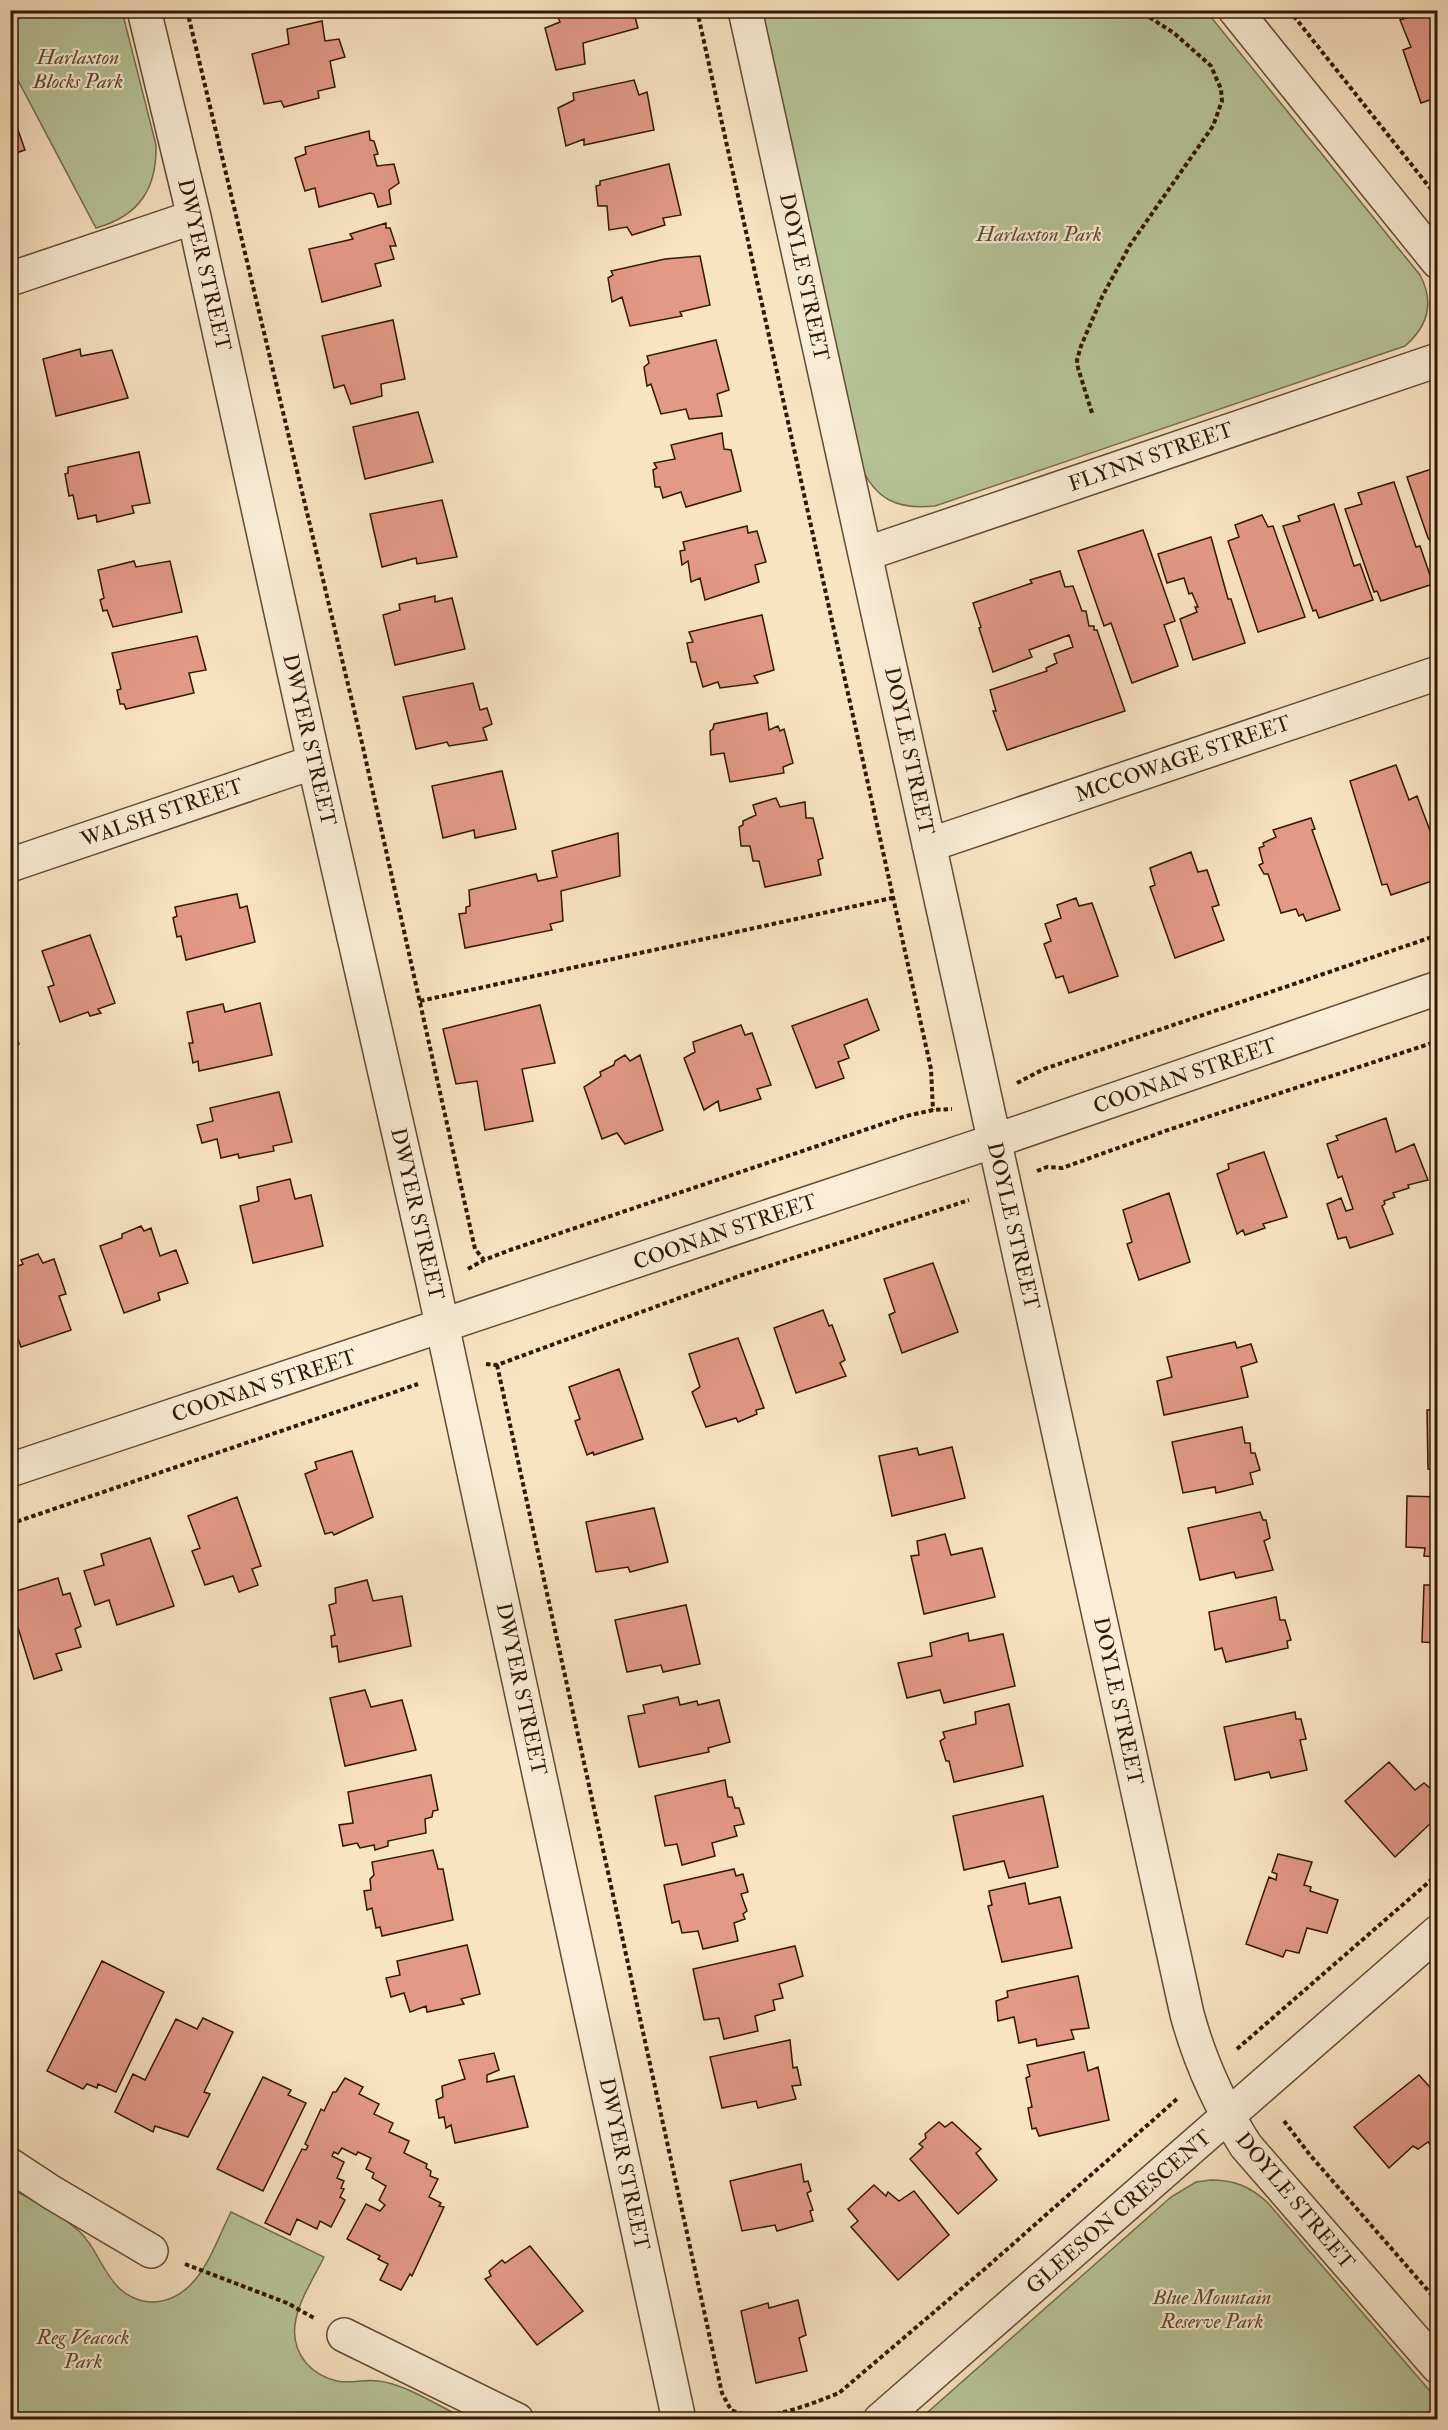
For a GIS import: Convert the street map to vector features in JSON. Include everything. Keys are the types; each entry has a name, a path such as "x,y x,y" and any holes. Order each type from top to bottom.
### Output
{"street":[{"name":"DWYER STREET","path":"144,10 194,217 314,762 433,1283 679,2420"},
{"name":"DOYLE STREET","path":"745,10 1184,2003 1197,2050 1227,2117 1267,2174 1292,2199 1437,2367"},
{"path":"1235,10 1437,262"},
{"path":"10,279 194,217"},
{"name":"FLYNN STREET","path":"865,554 1437,360"},
{"name":"MCCOWAGE STREET","path":"929,845 1437,673"},
{"name":"WALSH STREET","path":"10,865 314,762"},
{"name":"COONAN STREET","path":"10,1470 994,1141 1437,988"},
{"name":"GLEESON CRESCENT","path":"880,2420 1437,1932"},
{"path":"10,2165 151,2251"},
{"path":"344,2335 517,2420"}],"path":[{"path":"187,10 357,720 475,1249 484,1260"},
{"path":"697,10 931,1069 933,1110"},
{"path":"1092,413 1078,368 1077,360 1081,346 1102,297 1130,245 1213,126 1219,114 1221,101 1221,89 1211,66 1174,33 1138,10"},
{"path":"1289,10 1437,198"},
{"path":"420,1001 892,898"},
{"path":"433,1283 478,1265 484,1260 870,1128 933,1110 948,1111 1026,1079 1044,1069 1437,935"},
{"path":"10,1524 411,1386 487,1364 497,1365 742,1275 962,1203 1047,1167 1062,1168 1171,1129 1437,1041"},
{"path":"497,1365 722,2393 731,2410 749,2416 764,2416 839,2393 987,2267 1437,1874"},
{"path":"1284,2121 1310,2155 1437,2302"},
{"path":"151,2251 287,2302 344,2335"}],"green space":[{"name":"Harlaxton Blocks Park","path":"10,11 122,11 156,145 153,175 149,187 134,208 111,223 96,228 11,67"},
{"name":"Harlaxton Park","path":"761,11 1206,11 1420,275 1425,285 1428,304 1424,322 1405,346 935,506 910,506 889,500 873,486 860,464"},
{"name":"Blue Mountain Reserve Park","path":"1211,2180 1242,2185 1268,2203 1436,2398 1437,2419 920,2419 1171,2197 1196,2182"},
{"name":"Reg Veacock Park","path":"11,2188 72,2225 86,2238 113,2282 126,2294 143,2301 168,2299 182,2292 193,2282 210,2256 231,2212 324,2257 304,2296 295,2323 298,2350 306,2363 320,2374 337,2381 389,2383 466,2419 11,2419"}],"building":[{"path":"633,10 638,28 583,43 585,64 556,70 545,28 560,22 555,11"},
{"path":"1427,10 1438,10 1438,97 1421,103 1403,50 1411,47 1400,20"},
{"path":"322,21 325,41 339,39 345,57 330,61 335,87 318,91 319,98 284,107 281,101 264,104 252,54 289,44 287,29"},
{"path":"634,80 639,95 647,92 654,130 584,145 584,139 566,146 558,108 574,100 573,93"},
{"path":"10,107 25,150 13,154 14,161 10,163"},
{"path":"369,131 370,140 374,141 378,154 374,155 377,166 394,164 399,183 389,190 391,204 378,207 374,194 370,193 319,207 315,188 305,191 295,158 306,154 305,147"},
{"path":"669,164 681,215 663,218 665,225 632,235 627,227 609,230 607,206 598,206 596,186 600,185 600,181"},
{"path":"386,223 386,228 390,228 396,246 390,246 394,259 375,264 381,286 322,302 309,249 353,239 350,234"},
{"path":"700,256 710,305 680,312 682,316 630,326 622,297 612,302 608,278 613,275 611,271 665,259"},
{"path":"393,320 405,379 381,384 382,396 351,404 344,385 334,388 322,336"},
{"path":"716,340 729,390 717,394 722,416 689,419 686,409 661,414 651,384 647,386 644,367 649,363 647,356"},
{"path":"80,349 81,356 112,350 128,398 56,416 43,359"},
{"path":"418,412 433,462 365,479 353,427"},
{"path":"722,433 724,449 731,450 741,491 686,507 681,492 663,498 660,487 655,487 653,470 657,468 654,463 675,459 671,445"},
{"path":"139,452 150,503 132,506 134,513 97,522 96,515 78,519 73,495 69,496 65,474 68,473 68,467"},
{"path":"1438,467 1438,567 1434,558 1436,549 1428,538 1407,477"},
{"path":"1394,482 1416,547 1420,546 1433,584 1381,601 1377,591 1374,592 1345,509 1362,504 1358,493"},
{"path":"442,500 457,557 417,564 416,558 382,567 370,514"},
{"path":"1334,504 1354,566 1360,564 1373,600 1319,618 1316,610 1313,611 1283,526 1300,521 1298,516"},
{"path":"1262,515 1268,527 1273,526 1305,617 1258,632 1228,541 1239,537 1235,525"},
{"path":"747,526 748,533 757,531 766,562 755,565 759,582 705,600 700,578 691,582 688,561 682,565 680,551 685,550 683,542"},
{"path":"1143,530 1175,621 1164,625 1178,666 1132,683 1111,623 1104,626 1078,551"},
{"path":"1211,537 1228,599 1231,599 1245,643 1193,660 1180,619 1197,612 1195,607 1198,607 1192,593 1189,594 1184,578 1167,583 1158,554"},
{"path":"134,561 136,567 170,561 182,612 113,627 107,610 103,611 100,600 104,598 98,570"},
{"path":"1060,571 1065,587 1073,586 1082,611 1086,611 1089,626 1094,626 1094,630 1097,630 1125,711 1007,750 993,711 996,711 990,690 1047,671 1046,668 1057,663 1054,654 1073,647 1069,635 1029,650 1032,657 993,672 973,603 1032,583 1030,580"},
{"path":"435,596 435,602 452,598 465,649 395,665 383,615 400,610 399,604"},
{"path":"762,615 774,670 754,676 758,683 720,688 718,682 703,687 696,662 691,662 687,643 693,642 689,632"},
{"path":"197,636 206,670 189,673 194,693 126,709 124,704 120,704 117,690 121,689 112,653"},
{"path":"473,683 480,710 487,708 492,724 483,728 487,740 449,746 447,742 416,749 403,697"},
{"path":"767,713 769,730 778,726 780,731 784,729 793,763 783,767 784,773 730,782 724,753 711,755 710,731 714,724"},
{"path":"1396,765 1409,800 1417,796 1438,852 1438,879 1391,895 1387,884 1382,885 1350,781"},
{"path":"502,771 516,829 475,838 474,830 443,838 432,786"},
{"path":"776,798 780,807 805,802 806,818 813,818 823,858 818,860 821,875 765,887 759,861 753,861 750,846 741,846 739,827 743,825 743,821 756,815 753,805"},
{"path":"1311,818 1315,829 1312,830 1340,910 1306,921 1303,914 1299,916 1296,909 1281,913 1268,874 1264,874 1259,865 1263,863 1259,848 1264,846 1263,843 1276,837 1273,830"},
{"path":"618,833 620,876 561,891 563,921 550,924 552,930 465,948 459,914 466,913 466,907 470,906 469,890 536,874 538,881 557,877 552,851"},
{"path":"1191,852 1198,872 1207,870 1219,905 1212,907 1224,940 1175,958 1150,887 1155,885 1150,868"},
{"path":"237,894 240,908 247,906 255,942 186,960 181,936 177,937 173,918 177,916 175,907"},
{"path":"1076,898 1079,906 1092,903 1118,976 1069,993 1063,976 1056,978 1044,944 1051,941 1045,924 1061,918 1057,905"},
{"path":"90,935 115,1003 98,1009 101,1013 90,1016 88,1012 60,1022 48,987 54,985 42,951"},
{"path":"867,999 879,1030 844,1045 849,1058 838,1062 844,1078 816,1088 792,1026"},
{"path":"260,1003 272,1055 199,1071 198,1061 193,1063 189,1043 193,1043 187,1012 223,1004 225,1012"},
{"path":"540,1005 555,1063 522,1069 533,1121 485,1130 477,1081 456,1084 443,1029"},
{"path":"10,1021 19,1044 10,1047"},
{"path":"741,1025 745,1035 752,1033 771,1085 757,1089 761,1099 720,1111 718,1101 704,1110 684,1058 695,1052 693,1042"},
{"path":"625,1055 630,1061 640,1055 663,1130 625,1144 617,1133 602,1139 584,1087 601,1076 600,1072 614,1065 615,1061"},
{"path":"279,1092 292,1142 273,1146 274,1151 239,1158 238,1154 221,1158 217,1139 202,1143 197,1125 213,1121 210,1108"},
{"path":"1386,1118 1396,1152 1414,1144 1428,1180 1408,1185 1409,1188 1393,1193 1395,1197 1384,1201 1385,1204 1382,1206 1393,1234 1350,1248 1346,1237 1338,1239 1327,1204 1341,1198 1346,1211 1353,1209 1342,1176 1338,1178 1327,1144 1338,1140 1336,1136"},
{"path":"1264,1152 1287,1217 1263,1224 1265,1228 1245,1235 1243,1230 1237,1234 1217,1174 1229,1169 1228,1164"},
{"path":"290,1179 295,1199 311,1195 323,1246 253,1263 240,1206 259,1201 257,1187"},
{"path":"1169,1193 1190,1262 1139,1280 1127,1244 1132,1242 1123,1210"},
{"path":"141,1226 144,1231 151,1228 160,1256 176,1250 188,1283 158,1293 160,1300 124,1313 100,1246 122,1238 122,1234"},
{"path":"38,1254 43,1263 54,1259 66,1294 59,1296 71,1330 21,1347 10,1316 10,1273 14,1271 13,1268 23,1264 21,1260"},
{"path":"933,1263 958,1332 902,1353 889,1315 895,1312 884,1279"},
{"path":"823,1310 829,1326 832,1325 845,1360 840,1363 846,1376 796,1393 774,1328"},
{"path":"1438,1325 1438,1374 1436,1352 1433,1352 1433,1330 1437,1330"},
{"path":"738,1338 764,1408 756,1410 757,1414 738,1422 736,1418 706,1427 692,1392 700,1387 689,1354"},
{"path":"1235,1342 1237,1348 1251,1344 1257,1362 1241,1367 1248,1397 1164,1415 1157,1381 1172,1377 1167,1357"},
{"path":"619,1369 643,1439 594,1455 593,1452 587,1455 575,1421 580,1419 569,1387"},
{"path":"1427,1410 1438,1410 1438,1470 1428,1469"},
{"path":"1242,1427 1245,1443 1250,1443 1251,1453 1255,1453 1260,1470 1250,1473 1253,1484 1216,1493 1215,1487 1183,1493 1172,1442"},
{"path":"952,1447 965,1498 892,1516 879,1456 917,1448 919,1455"},
{"path":"352,1451 373,1517 334,1535 332,1532 325,1534 305,1474 317,1469 315,1462"},
{"path":"1407,1496 1438,1497 1438,1557 1424,1556 1425,1548 1406,1547"},
{"path":"237,1497 261,1566 252,1569 258,1585 239,1592 233,1576 205,1585 192,1551 200,1548 188,1516"},
{"path":"654,1508 668,1562 630,1572 628,1567 596,1572 586,1522"},
{"path":"1260,1512 1263,1520 1266,1520 1270,1538 1264,1541 1273,1570 1236,1578 1234,1572 1200,1580 1188,1528"},
{"path":"945,1534 951,1555 982,1548 995,1597 924,1614 911,1556 919,1555 917,1541"},
{"path":"150,1538 174,1606 117,1625 109,1600 95,1605 84,1571 104,1565 101,1554"},
{"path":"58,1578 63,1595 70,1593 81,1626 75,1629 81,1647 56,1654 62,1670 34,1679 10,1602 10,1593"},
{"path":"367,1580 373,1601 402,1596 411,1646 339,1662 337,1646 332,1647 331,1636 335,1635 329,1605 336,1603 335,1588"},
{"path":"1424,1585 1438,1585 1438,1643 1422,1642"},
{"path":"1276,1597 1280,1620 1285,1620 1291,1640 1287,1641 1288,1648 1226,1662 1222,1648 1215,1650 1209,1612"},
{"path":"686,1605 700,1664 663,1672 661,1665 627,1672 615,1620"},
{"path":"968,1633 969,1641 1003,1634 1015,1686 944,1703 940,1690 907,1698 898,1663 932,1656 930,1643"},
{"path":"365,1690 371,1707 402,1700 416,1750 345,1766 330,1698"},
{"path":"678,1697 680,1705 697,1701 698,1705 719,1700 730,1742 708,1748 709,1752 639,1767 628,1716 645,1713 643,1705"},
{"path":"1009,1704 1023,1766 954,1782 949,1761 946,1761 940,1741 945,1738 943,1732 976,1724 975,1712"},
{"path":"1295,1712 1296,1719 1301,1719 1306,1739 1300,1740 1307,1770 1271,1778 1269,1772 1235,1780 1224,1727"},
{"path":"1389,1762 1415,1790 1424,1783 1438,1795 1438,1813 1431,1818 1433,1821 1395,1857 1345,1801"},
{"path":"431,1775 438,1810 433,1811 432,1817 425,1819 426,1833 388,1841 388,1846 375,1850 374,1845 360,1848 357,1843 343,1846 339,1825 353,1823 348,1792"},
{"path":"725,1780 728,1797 732,1797 735,1808 739,1808 744,1824 734,1826 737,1836 712,1843 715,1856 682,1865 677,1844 665,1846 655,1796"},
{"path":"1043,1796 1058,1867 1009,1878 1004,1861 964,1870 953,1816"},
{"path":"433,1850 438,1869 443,1869 453,1920 382,1936 380,1927 376,1928 372,1908 367,1910 364,1891 371,1890 370,1879 374,1875 372,1862"},
{"path":"1278,1854 1312,1862 1304,1885 1311,1887 1310,1891 1338,1900 1327,1933 1307,1928 1299,1953 1286,1950 1283,1957 1246,1944 1269,1877 1276,1880 1277,1874 1272,1872"},
{"path":"734,1869 736,1876 743,1874 748,1892 741,1894 747,1911 743,1914 745,1919 734,1923 738,1941 703,1949 698,1931 682,1933 679,1921 672,1923 664,1885"},
{"path":"1025,1883 1029,1904 1060,1897 1072,1948 1002,1962 988,1906 992,1905 989,1891"},
{"path":"467,1945 480,1994 461,1999 464,2004 427,2012 426,2006 410,2012 404,1993 391,1997 386,1978 400,1975 397,1961"},
{"path":"795,1946 803,1976 779,1984 783,1998 773,2000 775,2010 755,2016 758,2031 724,2039 719,2018 704,2020 693,1969"},
{"path":"102,1961 164,1992 116,2092 98,2084 97,2088 87,2084 83,2089 47,2071"},
{"path":"1078,1976 1089,2028 1071,2030 1074,2039 1037,2046 1036,2039 1019,2043 1014,2017 998,2021 996,2001 1008,1997 1007,1991"},
{"path":"203,2018 233,2032 204,2092 210,2094 188,2137 155,2126 153,2132 115,2112 133,2074 145,2080 176,2019 197,2029"},
{"path":"790,2040 793,2068 797,2067 801,2085 792,2086 796,2099 758,2108 756,2101 722,2108 710,2057"},
{"path":"1084,2052 1088,2071 1098,2067 1109,2120 1039,2136 1036,2128 1032,2129 1028,2108 1032,2107 1026,2078 1030,2076 1027,2065"},
{"path":"494,2053 499,2070 487,2075 487,2082 514,2076 528,2127 455,2143 451,2125 446,2128 444,2117 439,2118 436,2100 443,2097 442,2086 465,2079 459,2060"},
{"path":"1419,2075 1438,2096 1438,2153 1428,2142 1418,2149 1413,2146 1389,2168 1354,2127"},
{"path":"263,2077 291,2090 288,2095 306,2103 263,2191 217,2169"},
{"path":"345,2078 363,2087 359,2094 379,2104 374,2114 393,2123 389,2132 409,2141 404,2153 427,2164 426,2168 431,2171 430,2176 438,2179 429,2197 441,2203 439,2206 444,2207 412,2276 410,2274 401,2290 380,2280 388,2264 378,2259 380,2256 347,2239 366,2204 380,2211 385,2205 379,2200 386,2186 372,2178 374,2173 366,2169 371,2158 358,2152 356,2155 342,2148 338,2154 334,2152 332,2156 344,2162 337,2178 344,2181 341,2188 344,2189 340,2197 345,2200 331,2227 320,2221 317,2229 297,2219 290,2235 265,2223 302,2149 306,2150 308,2146 305,2144 321,2109 324,2111 333,2092 336,2092"},
{"path":"939,2122 945,2127 952,2122 981,2149 976,2153 997,2180 958,2214 910,2159 923,2147 919,2144 926,2138 925,2134"},
{"path":"801,2164 804,2182 808,2181 811,2191 807,2193 813,2210 810,2211 813,2221 777,2231 775,2225 742,2231 730,2181"},
{"path":"874,2185 886,2196 888,2192 899,2201 914,2191 949,2235 898,2280 851,2227 858,2221 848,2209"},
{"path":"530,2246 583,2311 537,2345 485,2279 491,2276 489,2271 502,2260 505,2263"},
{"path":"798,2300 806,2335 799,2338 807,2371 756,2383 741,2311 768,2303 769,2308"}]}
